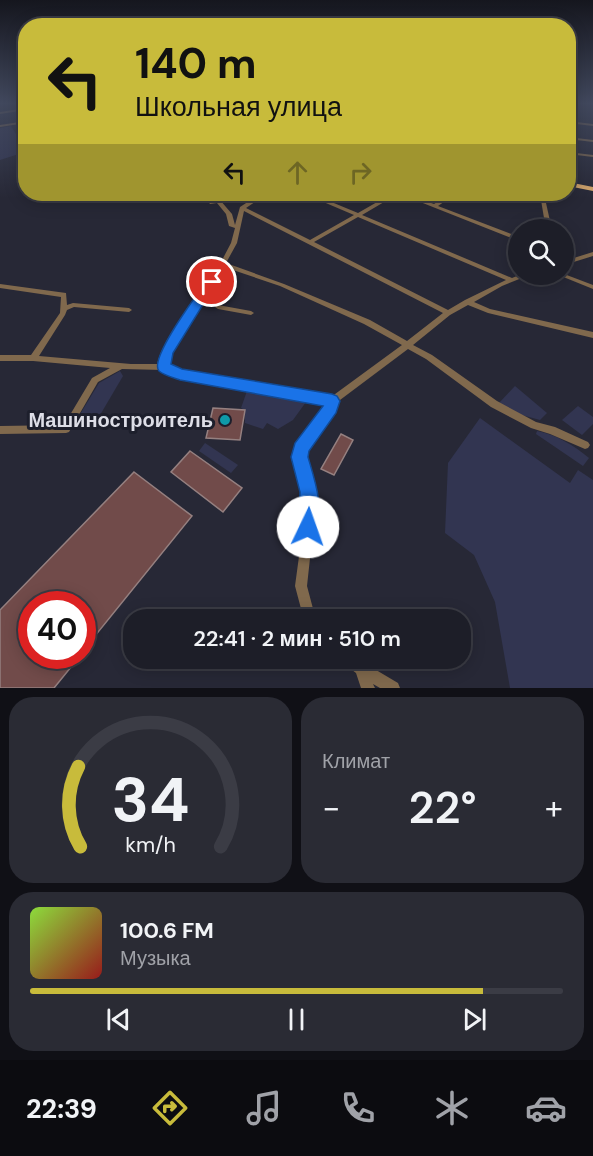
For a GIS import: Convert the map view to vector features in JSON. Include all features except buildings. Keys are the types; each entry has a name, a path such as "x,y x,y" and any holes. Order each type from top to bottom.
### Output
{"main road":[{"path":"576,186 593,189"}],"street":[{"path":"576,139 593,141"},
{"path":"576,154 593,156"},
{"path":"218,201 229,214 232,226 237,227"},
{"path":"164,367 163,361 167,351 234,243 242,208 252,201"},
{"path":"325,201 508,279"},
{"path":"312,242 382,201"},
{"path":"421,201 508,234"},
{"path":"435,206 442,201"},
{"path":"543,201 547,219"},
{"path":"242,208 448,313"},
{"path":"574,259 593,254"},
{"path":"585,256 593,260"},
{"path":"223,264 310,297 367,322 429,357 494,404 534,425 552,430 585,445"},
{"path":"574,280 593,287"},
{"path":"307,609 301,586 310,512 309,492 299,457 301,448 332,401 408,346 448,313 508,282"},
{"path":"0,286 64,295 63,314 33,358"},
{"path":"467,302 488,311 593,335"},
{"path":"63,309 73,305 129,310"},
{"path":"218,307 251,313"},
{"path":"0,358 33,358 123,366 164,367 180,374 332,401"},
{"path":"0,430 66,429 95,380 123,366"},
{"path":"361,669 368,688"},
{"path":"361,669 393,688"}],"shaded area":[{"path":"0,134 16,134 18,154 0,160"},
{"path":"120,371 123,376 93,427 73,426 99,383"},
{"path":"515,386 547,413 540,420 518,414 499,403"},
{"path":"247,391 306,402 293,420 278,429 267,423 263,429 245,423 245,410 241,408"},
{"path":"578,406 593,417 593,424 582,435 562,420"},
{"path":"480,418 570,483 578,470 593,480 593,688 510,688 495,602 474,555 445,533 448,463"},
{"path":"537,431 564,441 589,458 583,466 536,434"},
{"path":"205,443 238,465 231,473 199,451"}],"place":[{"name":"Машиностроитель","path":"225,420"}],"route":[{"path":"212,282 167,351 163,361 164,367 180,374 325,402 332,401 330,408 301,448 299,457 309,492 308,527"}]}
